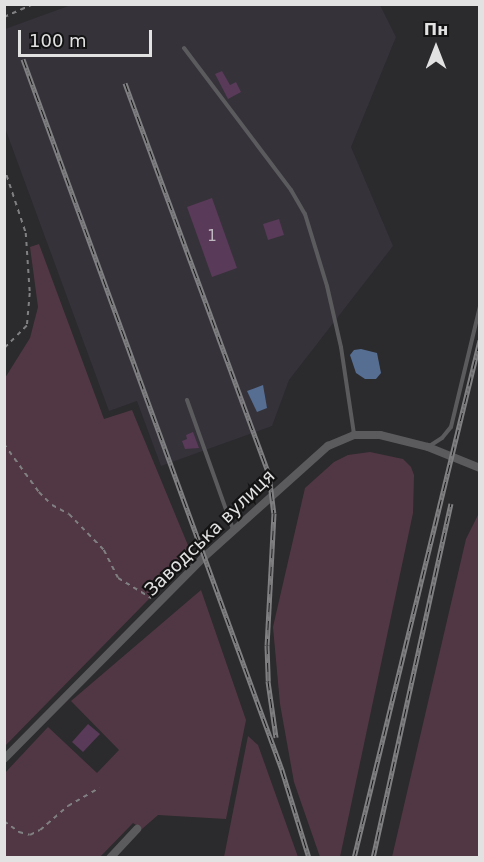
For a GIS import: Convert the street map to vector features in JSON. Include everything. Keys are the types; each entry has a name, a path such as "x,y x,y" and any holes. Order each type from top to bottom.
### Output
{"street":[{"name":"Заводська вулиця","path":"4,759 233,530 314,455 339,440 354,435 380,435 428,447 480,468"},
{"path":"110,858 137,830"}],"lane":[{"path":"184,48 291,190 305,214 327,286 341,347 354,435"},
{"path":"428,447 442,438 451,427 480,306"},
{"path":"187,400 233,530"}],"path":[{"path":"4,17 33,4"},
{"path":"4,167 26,233 30,293 27,326 4,349"},
{"path":"4,444 39,492 52,505 69,514 104,550 118,578 158,604"},
{"path":"4,821 19,832 30,835 40,830 68,806 99,788"}],"shaded area":[{"path":"71,5 380,5 396,37 351,147 393,246 289,380 272,426 161,466 137,401 109,411 5,128 5,29"},
{"path":"39,244 104,419 132,410 192,555 5,746 5,378 30,338 38,307 30,247"},
{"path":"370,452 403,459 411,467 414,475 413,513 340,857 320,857 294,782 280,704 273,627 305,488 334,462 348,455"},
{"path":"479,513 479,857 392,857 466,539"},
{"path":"201,590 246,720 226,819 158,815 142,829 133,823 100,857 5,857 4,774 48,727 97,773 119,750 71,701"},
{"path":"248,736 258,745 298,857 224,857"}],"water":[{"path":"361,349 377,353 381,373 376,379 365,379 356,373 350,355 354,350"},
{"path":"263,385 267,408 257,412 247,391"}],"building":[{"path":"222,71 230,85 236,82 241,92 228,99 215,74"},
{"path":"212,198 237,268 212,277 187,207"},
{"path":"279,219 284,235 268,240 263,224"},
{"path":"193,432 199,448 185,449 182,441 187,439 186,435"},
{"path":"88,724 100,734 83,752 72,742"}],"railway":[{"path":"23,59 282,770 309,858"},
{"path":"125,83 269,474 274,513 267,645 268,681 276,737"},
{"path":"354,858 480,340"},
{"path":"373,858 451,503"}]}
